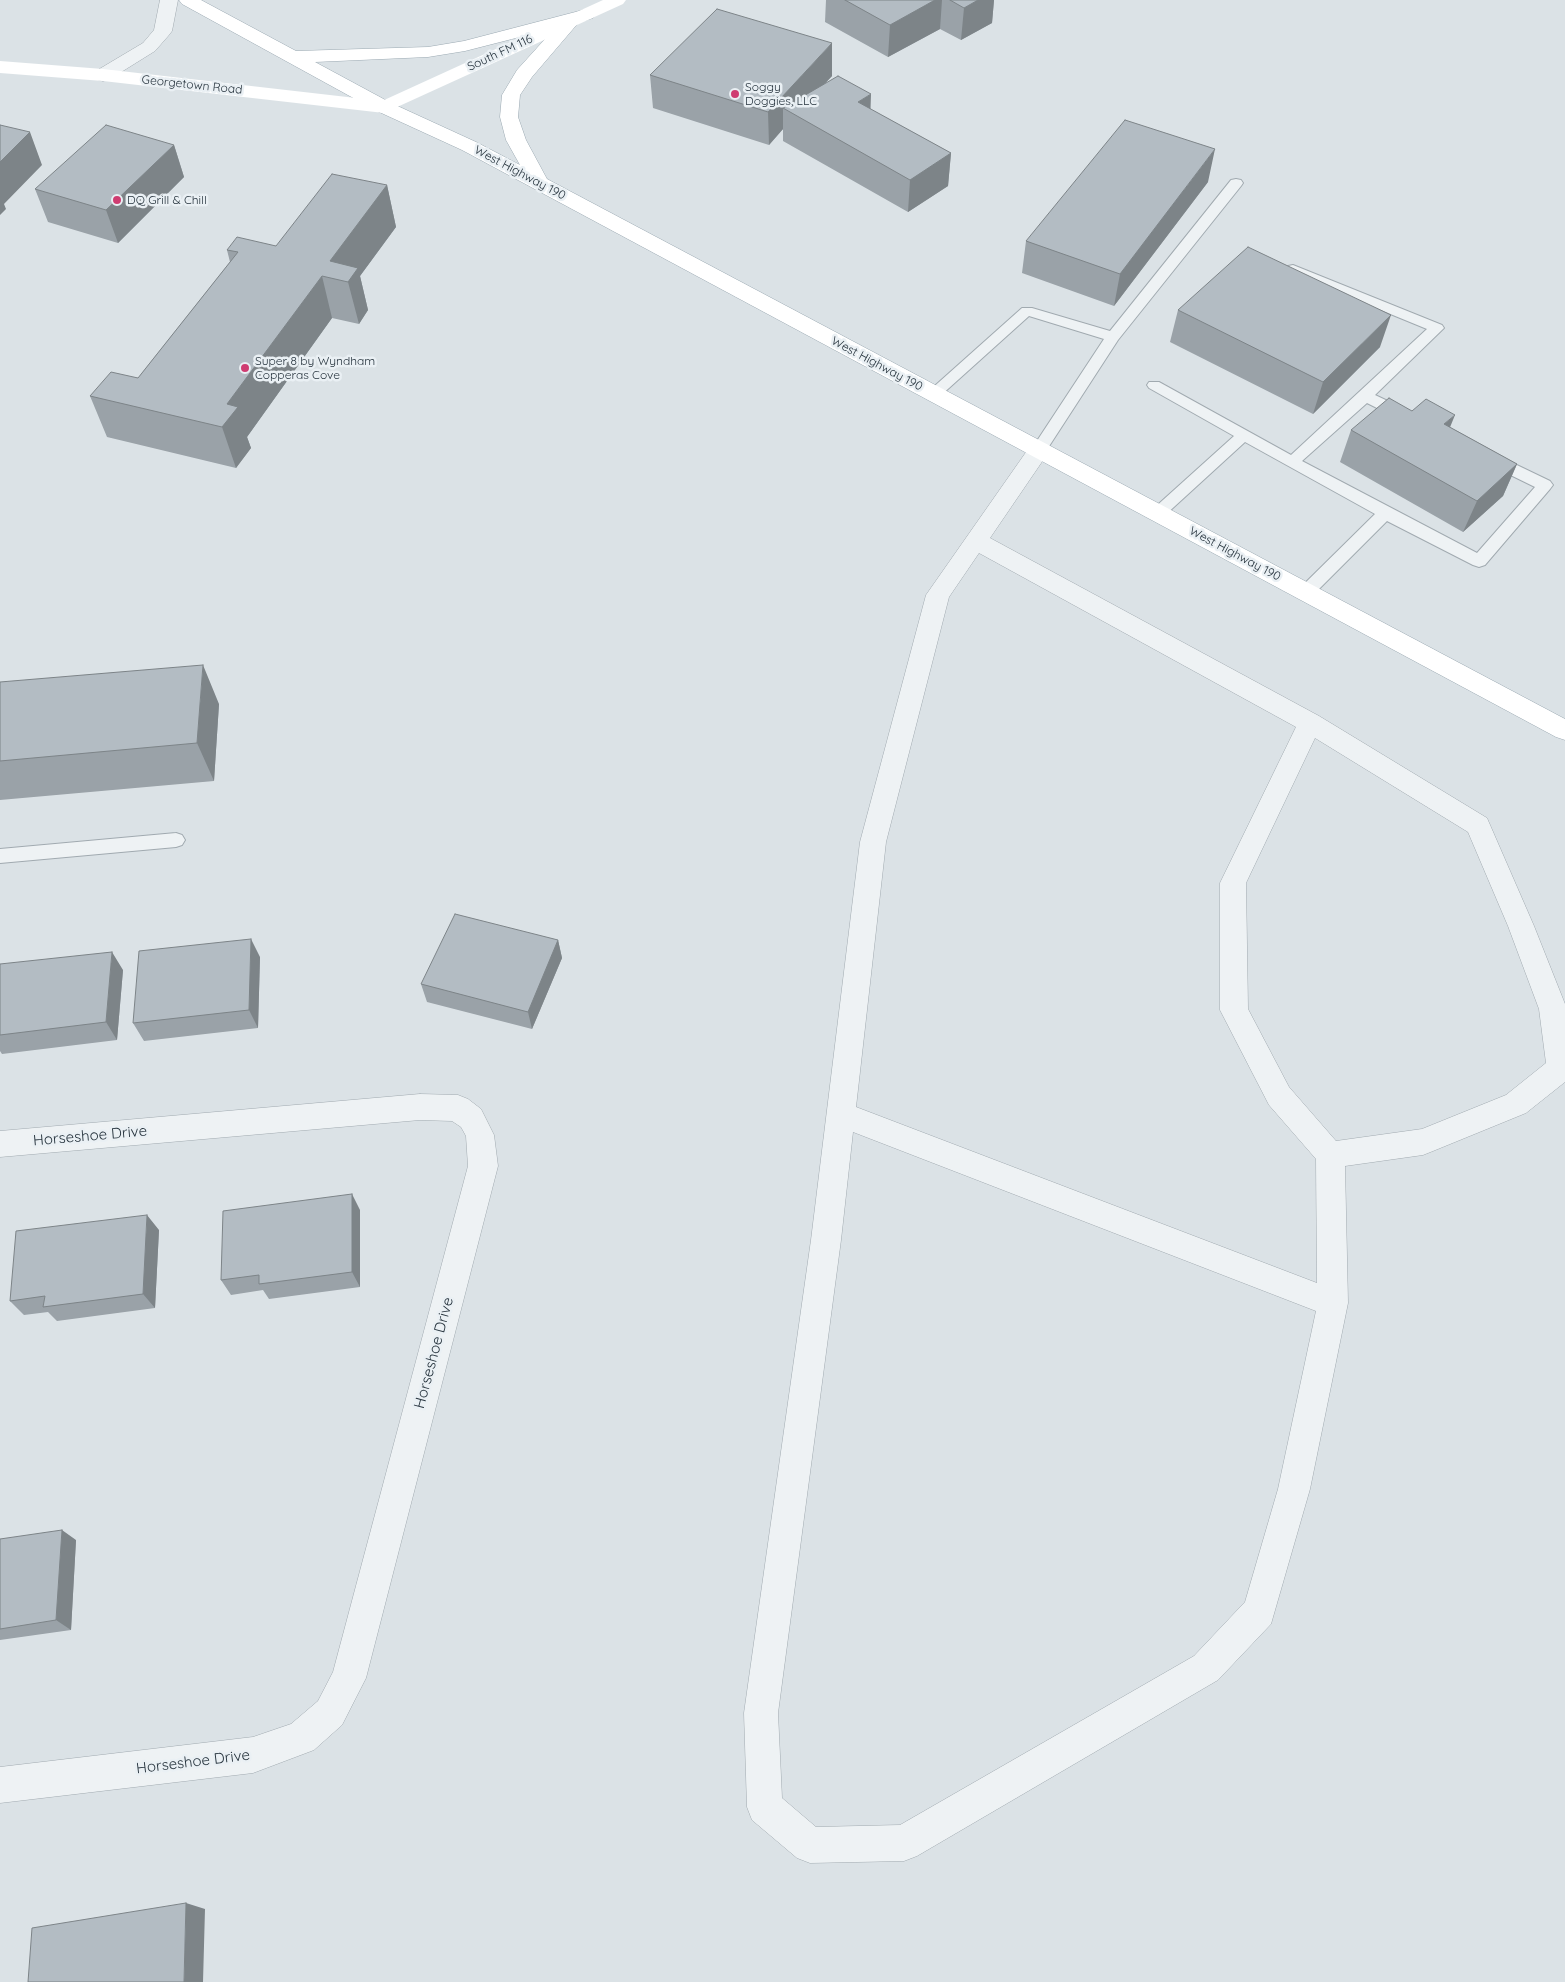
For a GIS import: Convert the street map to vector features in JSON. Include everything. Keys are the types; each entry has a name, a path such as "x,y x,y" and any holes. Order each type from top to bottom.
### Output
{"main road":[{"name":"West Highway 190","path":"188,0 384,107 468,146 539,183 1565,730"},
{"name":"South FM 116","path":"384,107 617,0"},
{"path":"293,57 428,52 464,46 587,14"},
{"path":"539,183 516,140 509,117 511,95 524,74 570,22"},
{"name":"Georgetown Road","path":"0,67 103,75 384,107"}],"street":[{"path":"103,75 150,47 163,31 169,0"},
{"path":"1039,450 938,595 873,842 826,1240 760,1713 765,1807 810,1845 904,1844 1206,1668 1259,1612 1294,1489 1333,1303 1330,1155 1278,1096 1234,1010 1233,883 1310,723"},
{"path":"976,541 1310,723 1478,825 1554,1009 1560,1068 1516,1104 1423,1142 1330,1155"},
{"name":"Horseshoe Drive","path":"0,1144 420,1107 458,1108 471,1118 480,1135 482,1166 349,1678 330,1713 302,1738 252,1755 0,1785"},
{"path":"841,1114 1333,1303"}],"lane":[{"path":"1039,450 1113,337 1236,183"},
{"path":"1292,462 1437,328 1293,269"},
{"path":"934,394 1027,311 1113,337"},
{"path":"1154,385 1292,462 1479,561 1545,485 1477,452"},
{"path":"1365,396 1417,422"},
{"path":"1158,513 1244,435"},
{"path":"1306,592 1385,512"},
{"path":"0,856 176,840"}],"building":[{"path":"845,0 935,0 890,25"},
{"path":"950,0 978,0 964,8"},
{"path":"717,9 832,43 768,112 650,75"},
{"path":"838,76 871,94 858,102 951,153 910,180 783,108"},
{"path":"1125,120 1215,149 1120,274 1026,241"},
{"path":"0,125 30,132 0,162"},
{"path":"106,125 174,145 106,210 35,189"},
{"path":"332,174 387,185 330,261 358,268 348,282 322,276 227,404 238,407 222,427 90,396 111,372 138,378 238,252 227,250 237,237 276,246"},
{"path":"1248,247 1391,315 1323,382 1178,310"},
{"path":"1389,398 1412,411 1426,399 1455,415 1444,424 1517,464 1477,501 1351,430"},
{"path":"203,665 197,743 0,761 0,682"},
{"path":"455,914 558,940 528,1012 421,984"},
{"path":"251,939 249,1010 133,1023 139,951"},
{"path":"112,952 106,1022 0,1035 0,964"},
{"path":"352,1194 352,1272 259,1284 259,1275 221,1280 223,1211"},
{"path":"147,1215 143,1294 43,1307 45,1296 10,1301 16,1231"},
{"path":"62,1530 56,1620 0,1629 0,1539"},
{"path":"186,1903 184,1982 28,1982 32,1928"}],"place":[{"name":"Soggy Doggies, LLC","path":"735,94"},
{"name":"DQ Grill & Chill","path":"117,200"},
{"name":"Super 8 by Wyndham Copperas Cove","path":"245,368"}]}
